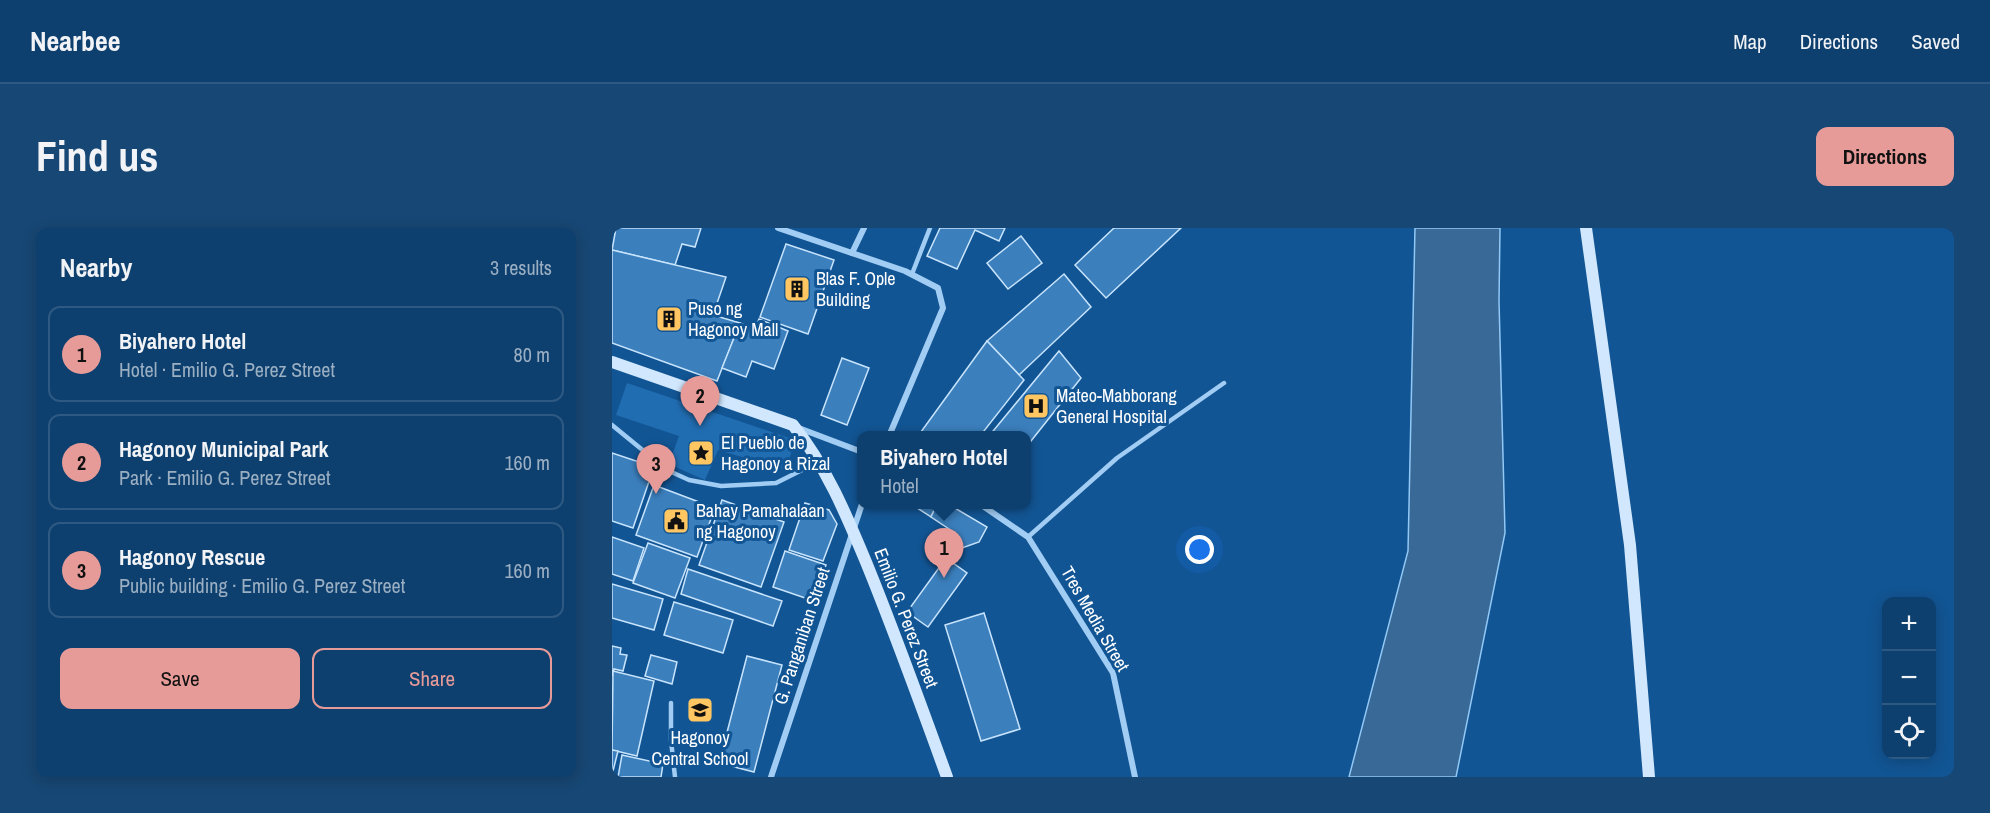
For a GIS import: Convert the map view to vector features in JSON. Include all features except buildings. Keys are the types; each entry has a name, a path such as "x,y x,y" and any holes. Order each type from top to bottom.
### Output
{"main road":[{"path":"1586,228 1630,545 1650,777"},
{"path":"612,363 793,425"},
{"name":"Emilio G. Perez Street","path":"793,425 819,461 852,529 890,620 946,777"}],"street":[{"path":"778,228 912,274 938,288 943,308 891,431"},
{"path":"852,253 864,228"},
{"path":"793,425 857,450"},
{"name":"G. Panganiban Street","path":"771,777 859,509"},
{"name":"Tres Media Street","path":"987,509 1028,537 1113,673 1135,777"}],"lane":[{"path":"912,274 930,228"},
{"path":"1028,537 1117,458 1224,383"},
{"path":"612,425 667,470 689,480 721,486 776,483 819,461"},
{"path":"671,703 670,740 675,777"}],"shaded area":[{"path":"1415,228 1500,228 1499,301 1505,533 1456,777 1349,777 1408,551"},
{"path":"627,383 795,440 786,470 718,450 705,480 669,464 679,436 616,415"}],"place":[{"name":"Blas F. Ople Building","path":"797,289"},
{"name":"Puso ng Hagonoy Mall","path":"669,319"},
{"name":"Mateo-Mabborang General Hospital","path":"1036,406"},
{"name":"Hagonoy Municipal Park","path":"700,426"},
{"name":"El Pueblo de Hagonoy a Rizal","path":"701,453"},
{"name":"Hagonoy Rescue","path":"656,494"},
{"name":"Bahay Pamahalaan ng Hagonoy","path":"676,521"},
{"name":"Biyahero Hotel","path":"944,578"},
{"name":"Hagonoy Central School","path":"700,710"}]}
